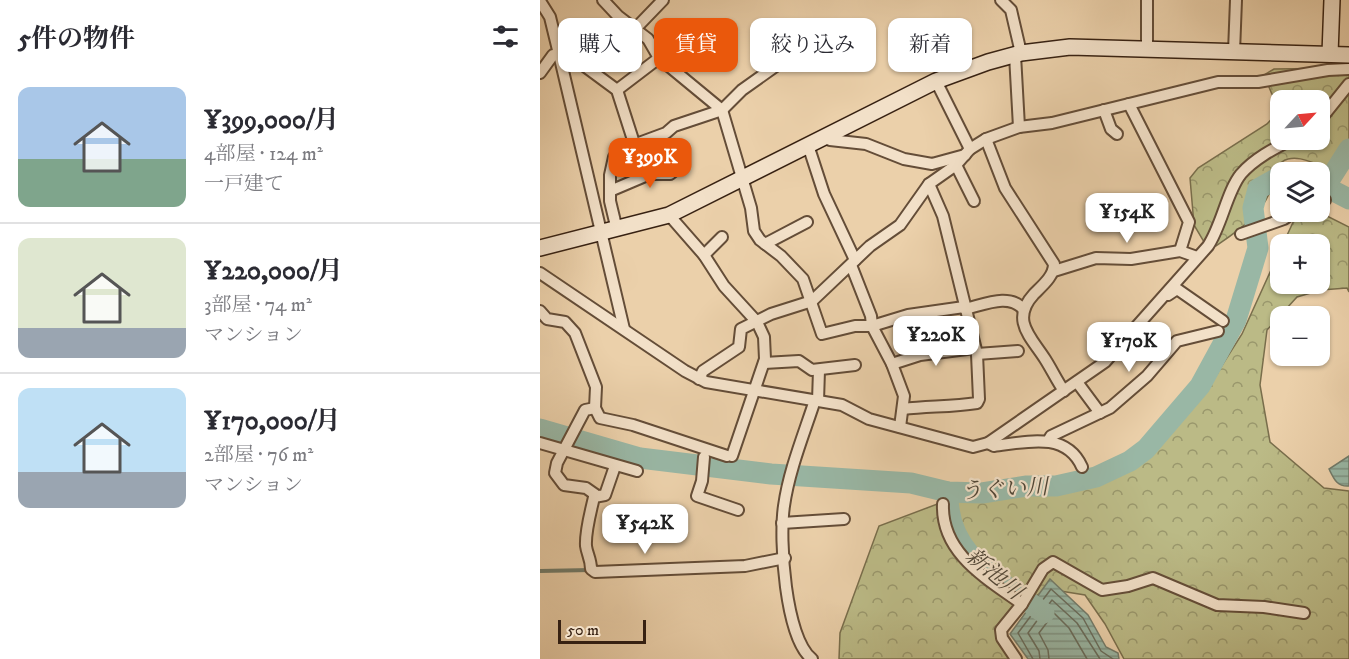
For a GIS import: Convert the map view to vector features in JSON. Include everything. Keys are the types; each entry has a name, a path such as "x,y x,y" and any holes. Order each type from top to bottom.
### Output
{"street":[{"path":"603,0 621,18"},
{"path":"642,22 663,0"},
{"path":"1001,0 1011,10 1018,54 1019,127"},
{"path":"1147,49 1148,0"},
{"path":"1234,52 1236,0"},
{"path":"1330,54 1332,0"},
{"path":"540,1 550,18 558,50"},
{"path":"642,34 654,49"},
{"path":"540,248 610,232 669,215 936,81 1018,54 1070,47 1349,55"},
{"path":"540,73 554,55 558,54"},
{"path":"616,90 654,61"},
{"path":"699,379 703,372 739,347 741,329 771,314 812,301 853,262 900,225 929,184 956,165 968,152 986,139 1019,127 1052,123 1218,82 1258,82 1328,70 1349,69"},
{"path":"564,72 610,232 624,329"},
{"path":"592,72 616,90 634,143"},
{"path":"677,72 722,110 728,124 740,179 751,208 754,231 803,279 822,334 855,326 872,326 908,315 965,308 1000,300 1014,303 1024,310"},
{"path":"610,232 610,191 614,157 620,150 722,110 742,90 767,72"},
{"path":"936,81 968,152"},
{"path":"1330,108 1349,84"},
{"path":"1130,104 1189,222 1180,251"},
{"path":"1104,110 1111,129 1117,134"},
{"path":"824,137 830,140 866,144 904,159 932,164 968,152"},
{"path":"986,139 1005,188 1052,259 1054,271"},
{"path":"808,145 824,194 853,262 871,316 872,326 892,364 904,396 900,428"},
{"path":"540,273 699,379 842,405 869,418 900,428 973,447 988,443 1064,391 1122,345 1218,231 1240,176 1272,150"},
{"path":"956,165 974,201"},
{"path":"610,191 650,174 670,174 675,170"},
{"path":"903,409 937,406 945,408 977,403 980,399 976,351 943,216 929,184"},
{"path":"540,311 547,319 565,322 575,333 596,387 595,408 605,420 633,426 730,456 764,363 764,337 757,322 724,286 704,255 669,215"},
{"path":"765,244 807,222"},
{"path":"1241,234 1275,222"},
{"path":"704,255 722,237"},
{"path":"1064,391 1041,352 1024,331 1024,310 1030,298 1054,271 1096,258 1131,259 1180,251 1197,257"},
{"path":"1048,441 1051,436 1110,408 1147,376 1177,341 1221,326 1177,289 1169,295 1165,294"},
{"path":"892,364 920,355 1018,351"},
{"path":"764,363 799,361 812,370 844,364 855,365"},
{"path":"812,659 806,655 794,634 788,607 782,524 790,482 817,400 819,370"},
{"path":"1077,382 1100,413"},
{"path":"595,408 585,410 574,427 555,473 564,485 586,488 596,495 586,547 591,556 591,569 595,572 745,566 785,558"},
{"path":"988,443 994,446 1048,441 1067,446 1077,456 1082,467"},
{"path":"540,443 637,471"},
{"path":"704,457 702,481 697,496 738,510"},
{"path":"594,497 605,495 615,466"},
{"path":"943,504 948,536 955,549 974,569 1022,604"},
{"path":"782,524 844,519"},
{"path":"1016,659 1002,638 1001,630 1022,604 1043,568 1053,562 1102,590 1128,586 1153,578 1217,605 1264,607 1304,613"}],"green space":[{"path":"1349,68 1349,142 1334,167 1330,167 1330,162 1309,162 1294,158 1282,162 1270,162 1270,190 1265,202 1253,217 1216,246 1204,242 1194,225 1190,178 1198,168 1270,121 1270,150 1330,150 1330,90 1270,90 1264,75 1274,69"},
{"path":"1330,218 1349,227 1349,292 1347,288 1330,289 1330,234 1288,234 1293,222 1330,222"},
{"path":"1270,272 1270,294 1307,294 1297,297 1289,306 1270,306 1270,327 1267,330 1260,385 1270,442 1324,488 1349,491 1349,659 1124,659 1105,624 1085,595 1048,589 1020,605 1003,632 1013,659 839,659 840,633 879,526 956,497 1047,492 1116,476 1175,427 1219,370 1242,334"}],"water":[{"path":"1349,456 1349,486 1345,486 1336,482 1329,469"},
{"path":"1050,579 1088,615 1106,647 1118,653 1119,659 1028,659 1010,634"}],"waterway":[{"path":"1330,179 1349,149"},
{"name":"うぐい川","path":"540,429 640,458 771,474 911,483 948,492 982,493 1027,486 1056,486 1096,477 1130,461 1146,449 1200,386 1236,320 1258,248 1253,208 1258,189 1270,182"},
{"name":"うぐい川","path":"1330,189 1349,199"},
{"name":"新池川","path":"948,492 950,514 956,533 966,549 993,577 1044,613"},
{"path":"540,571 591,570"}]}
